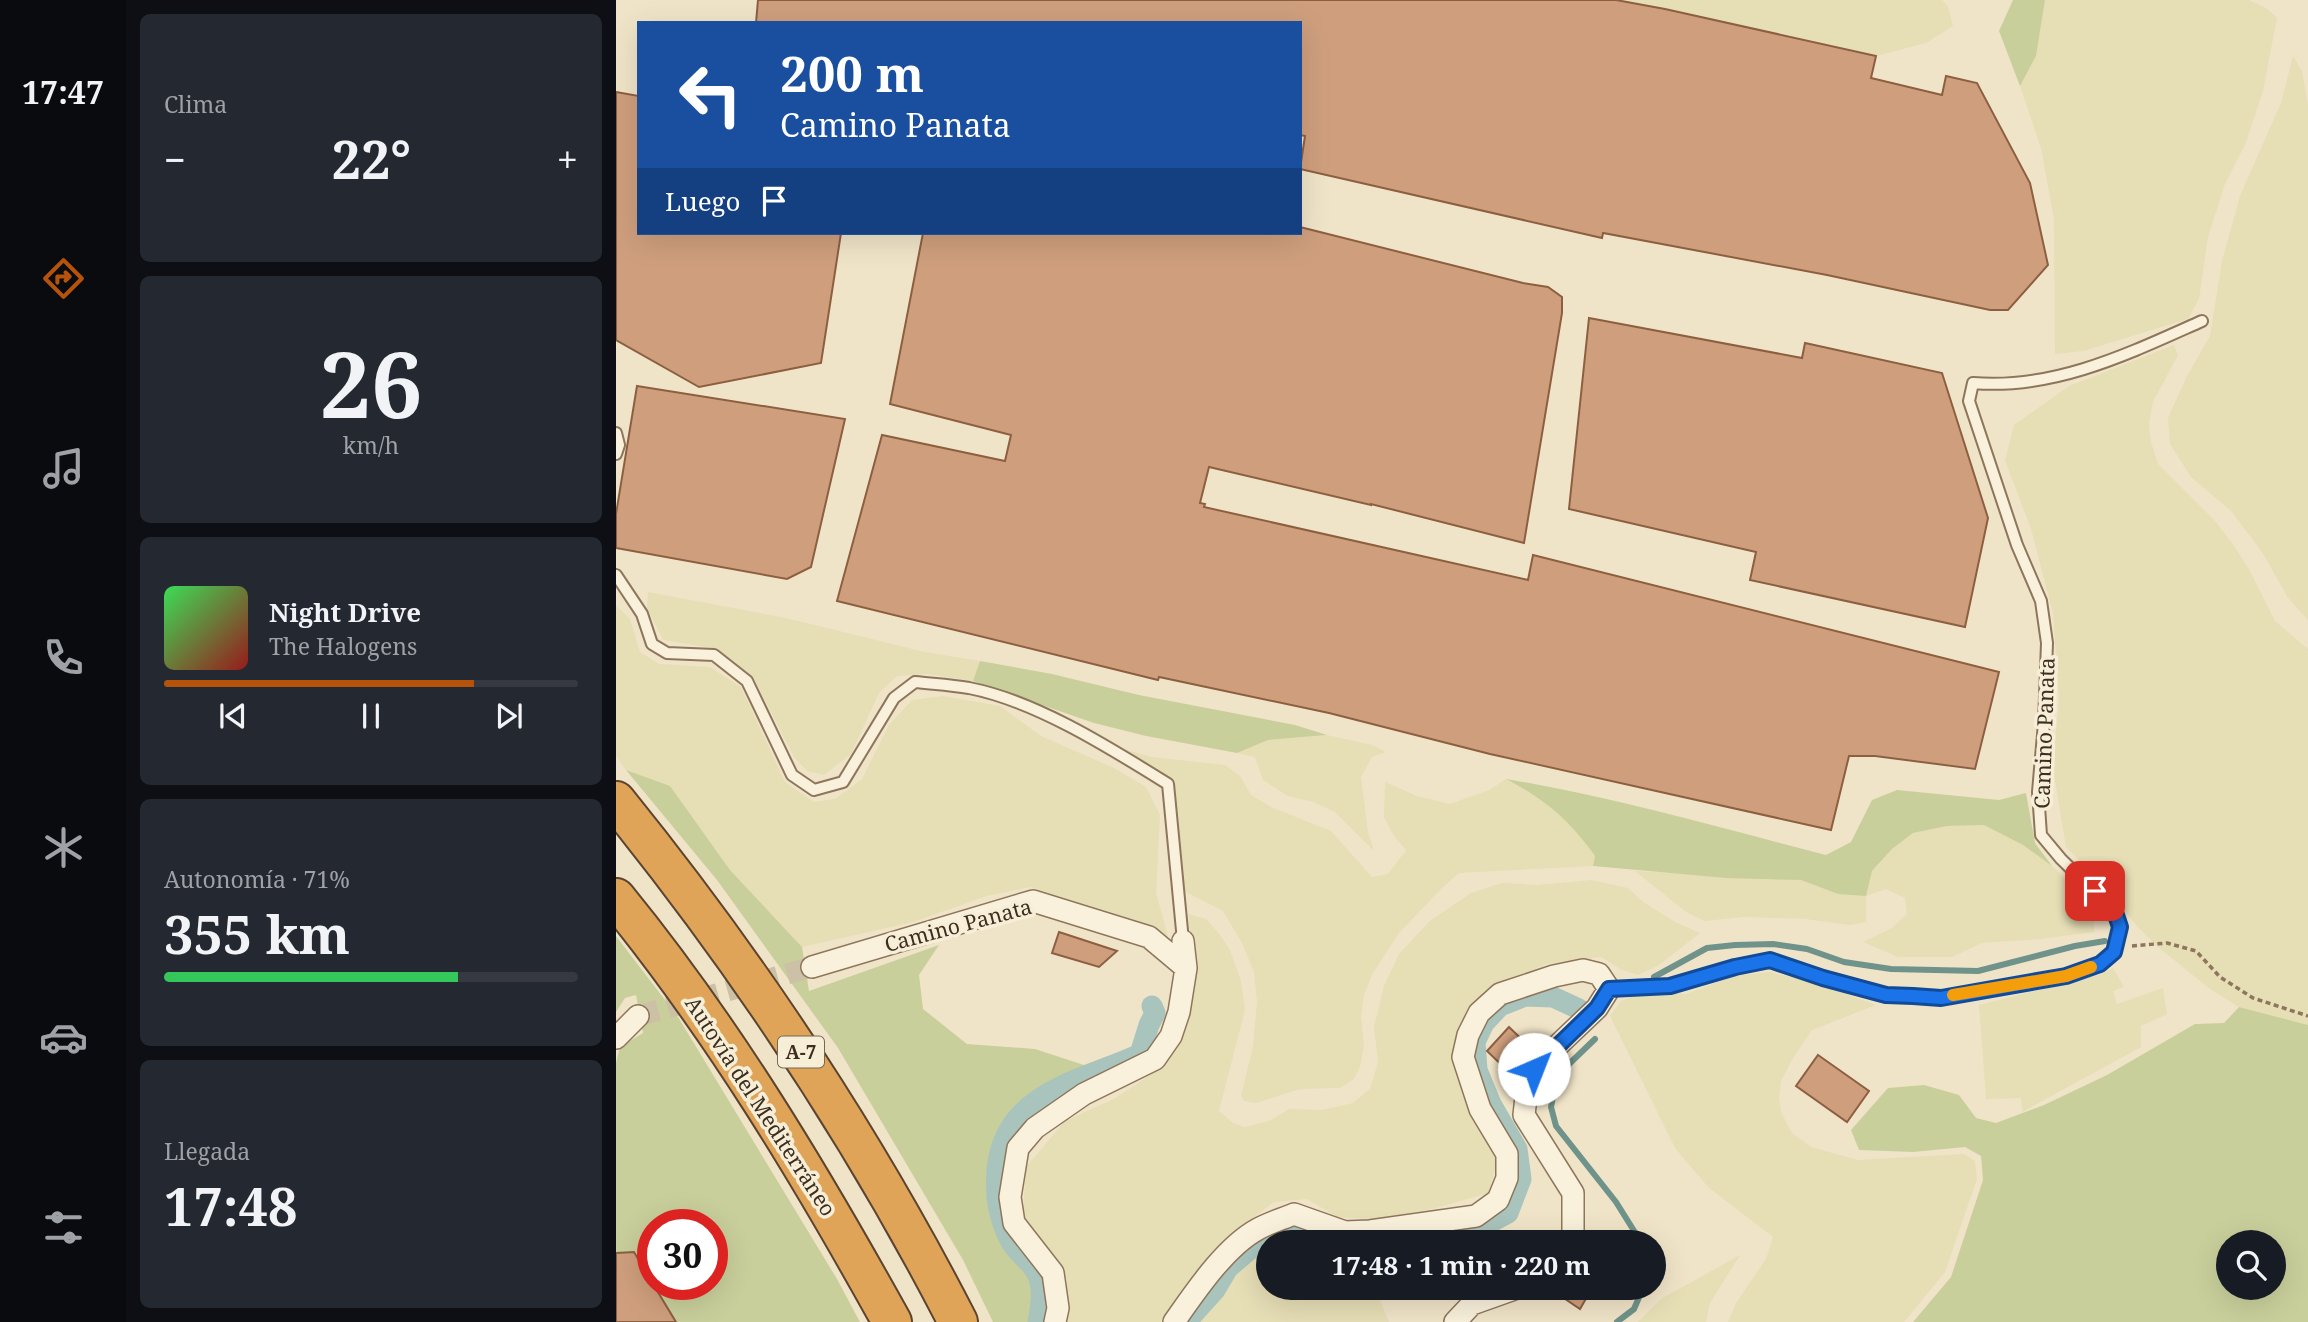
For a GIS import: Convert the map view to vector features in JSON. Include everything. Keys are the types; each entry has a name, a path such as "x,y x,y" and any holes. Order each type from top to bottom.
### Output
{"highway":[{"name":"A-7","path":"616,801 727,943 816,1074 923,1254 958,1322"},
{"name":"Autovía del Mediterráneo","path":"616,898 651,941 743,1070 825,1202 892,1322"}],"street":[{"name":"Camino Panata","path":"812,967 954,922 1033,901 1149,936 1186,968"},
{"path":"1055,1322 1058,1308 1053,1273 1014,1223 1010,1197 1018,1148 1035,1128 1084,1094 1155,1059 1171,1036 1179,1012 1186,968 1183,941"},
{"path":"1174,1322 1216,1267 1236,1246 1257,1229 1294,1214 1345,1232 1370,1231 1476,1216 1498,1200 1507,1178 1507,1154 1480,1109 1464,1057 1468,1035 1479,1013 1500,994 1554,976 1583,970 1599,974 1609,989 1597,1008 1534,1069 1527,1088 1524,1115 1573,1193 1573,1230"},
{"path":"616,1038 638,1016"},
{"path":"1455,1322 1472,1304 1483,1300"}],"lane":[{"name":"Camino Panata","path":"2114,952 2120,927 2115,912 2061,859 2041,835 2038,792 2047,643 2041,601 2017,545 1969,401 1973,383 1999,385 2045,379 2090,368 2202,321"},
{"path":"616,433 619,445 616,454"},
{"path":"616,575 642,614 652,644 667,653 714,655 747,681 792,775 814,790 843,782 894,698 915,682 970,688 1034,709 1135,763 1168,784 1183,941"},
{"path":"1609,989 1670,986 1770,960 1886,995 1941,998 2066,976 2100,964 2114,952"}],"path":[{"path":"2114,952 2138,944 2167,943 2196,951 2220,977 2253,998 2308,1016"}],"shaded area":[{"path":"1616,0 1942,0 1948,6 1953,26 1926,43 1876,56"},
{"path":"2045,0 2249,0 2266,8 2277,18 2263,91 2245,145 2225,184 2208,237 2199,299 2188,319 2083,351 2055,354 2054,219 2041,148 2020,86 2036,56"},
{"path":"2293,56 2302,71 2308,105 2308,620 2288,598 2262,552 2231,511 2191,477 2170,444 2168,418 2187,376 2210,336 2222,261 2240,196 2281,103"},
{"path":"2174,345 2178,355 2153,402 2149,423 2151,442 2158,464 2215,521 2249,569 2275,621 2308,649 2308,1025 2239,1007 2210,989 2158,947 2136,925 2105,886 2066,847 2053,768 2059,699 2053,613 2031,529 2005,460 2014,425 2069,386"},
{"path":"648,592 786,618 925,652 980,661 973,681 927,674 897,676 879,693 851,754 824,775 807,771 794,757 754,679 711,648 663,640 647,608"},
{"path":"616,605 630,619 640,652 659,664 710,667 741,687 785,782 814,802 835,799 862,779 889,725 912,700 943,696 1000,706 1041,736 1114,768 1146,787 1160,815 1156,893 1168,936 1151,925 1030,887 987,896 913,922 802,947 730,870 670,787 626,770 616,756"},
{"path":"1327,735 1372,745 1386,752 1372,757 1361,777 1368,832 1374,851 1335,812 1313,802 1288,796 1263,780 1255,757 1237,753 1268,740"},
{"path":"1119,748 1152,757 1225,765 1240,776 1251,795 1271,807 1331,831 1372,877 1388,874 1406,850 1394,836 1384,817 1385,782 1417,796 1450,804 1489,790 1506,779 1535,794 1574,827 1595,856 1593,866 1459,873 1399,933 1373,973 1364,995 1361,1016 1364,1046 1360,1067 1354,1079 1340,1088 1300,1089 1256,1103 1244,1101 1241,1096 1253,1046 1257,1002 1254,972 1242,943 1223,911 1182,890 1173,779"},
{"path":"1984,825 2023,845 2052,866 2094,907 2094,932 1982,943 1952,957 1898,957 1863,942 1892,928 1907,914 1905,898 1886,889 1866,896 1866,922 1850,925 1805,919 1745,917 1704,921 1686,912 1635,871 1801,880 1838,894 1872,871 1892,849 1913,833 1947,826"},
{"path":"1591,880 1628,888 1643,902 1675,922 1700,933 1659,965 1638,975 1620,969 1601,957 1547,964 1491,990 1468,1015 1455,1045 1459,1070 1498,1160 1488,1193 1436,1208 1378,1219 1337,1217 1307,1199 1274,1202 1233,1233 1191,1280 1160,1322 1064,1322 1067,1280 1023,1213 1026,1167 1065,1121 1112,1100 1158,1070 1172,1051 1186,1029 1190,998 1193,966 1188,914 1206,919 1220,935 1230,950 1241,981 1245,1010 1219,1111 1233,1123 1245,1127 1269,1121 1289,1109 1322,1110 1353,1103 1370,1089 1378,1062 1374,1027 1384,986 1399,954 1430,921 1471,893 1502,883 1537,885"},
{"path":"2113,968 2124,987 2113,991 2117,1004 2163,988 2167,1014 2141,1026 2141,1047 2022,1112 2021,1098 1986,1099 1979,1005 2099,975"},
{"path":"1770,972 1812,982 1876,1005 1812,1030 1793,1058 1781,1081 1779,1098 1781,1112 1792,1133 1811,1147 1858,1160 1964,1154 1975,1161 1977,1179 1945,1272 1904,1322 1728,1322 1736,1303 1766,1259 1773,1237 1708,1187 1675,1148 1610,1016 1621,1001 1633,996 1662,992 1686,994 1734,976"},
{"path":"1290,1226 1302,1230 1285,1230"},
{"path":"1256,1251 1256,1300 1380,1300 1389,1322 1193,1322 1220,1295 1234,1267"},
{"path":"1740,1255 1710,1303 1706,1322 1638,1322 1660,1300 1666,1300 1666,1296"}],"green space":[{"path":"2013,0 2045,0 2036,56 2020,86 1999,31"},
{"path":"980,661 1295,725 1327,735 1268,740 1237,753 1146,736 1094,723 973,681"},
{"path":"626,770 670,786 730,870 802,947 809,991 939,945 919,975 923,1009 967,1044 1035,1049 1087,1066 1109,1070 1033,1107 1020,1121 1003,1154 1000,1190 1008,1231 1043,1276 1047,1294 1042,1322 993,1322 963,1260 838,1048 717,880"},
{"path":"1506,779 1627,804 1826,855 1851,842 1872,800 1897,790 1999,800 2026,793 2035,843 2052,866 2023,845 1984,825 1947,826 1913,833 1892,849 1872,871 1866,896 1838,894 1801,880 1726,878 1593,866 1595,856 1566,821 1545,803"},
{"path":"616,936 678,1017 837,1279 860,1322 676,1322 662,1300 728,1300 728,1209 637,1209 637,1257 634,1252 616,1253 616,1063 620,1047 643,1033 636,995 625,998 616,1012"},
{"path":"2239,1007 2308,1025 2308,1322 1913,1322 1951,1277 1983,1180 1981,1156 1965,1147 1913,1152 1859,1150 1851,1130 1888,1088 1924,1085 1959,1095 1976,1118 1996,1123 2044,1105 2107,1075 2195,1024 2224,1023"}],"building":[{"path":"758,0 1616,0 1665,9 1876,56 1871,78 1942,95 1946,76 1977,83 2030,183 2048,265 2008,310 1990,310 1827,275 1603,233 1602,238 1302,169 1305,136 1302,135 1302,21 756,21"},
{"path":"616,92 637,96 637,235 841,235 821,363 699,387 616,340"},
{"path":"1302,228 1548,287 1562,297 1562,313 1524,543 1209,467 1200,503 1205,504 1204,507 1528,580 1533,555 1999,672 1975,769 1875,756 1849,756 1831,830 1490,754 1329,713 1159,677 1158,680 837,601 882,435 1005,461 1011,435 890,404 923,235 1302,235"},
{"path":"1589,318 1802,358 1805,343 1942,373 1988,518 1965,627 1750,580 1756,552 1569,509"},
{"path":"637,386 845,419 811,567 787,579 616,548 616,514"},
{"path":"1059,932 1117,951 1099,967 1052,953"},
{"path":"1509,1027 1532,1049 1510,1073 1487,1051"},
{"path":"1818,1055 1869,1091 1847,1122 1796,1086"},
{"path":"634,1252 637,1257 637,1300 663,1300 676,1322 616,1322 616,1253"},
{"path":"1567,1300 1585,1300 1580,1309"}],"waterway":[{"path":"1654,977 1707,948 1735,945 1773,944 1807,949 1844,962 1891,969 1978,971 2105,941"},
{"path":"1456,1230 1484,1226 1508,1213 1521,1179 1517,1149 1491,1104 1477,1070 1475,1042 1484,1023 1500,1006 1525,996 1553,997 1579,1009"},
{"path":"1038,1322 1041,1296 1038,1276 1011,1242 998,1207 997,1170 1003,1143 1014,1122 1049,1092 1140,1054 1155,1013 1152,1006"},
{"path":"1595,1039 1568,1065 1554,1092 1551,1107 1556,1126 1616,1202 1634,1230"},
{"path":"1280,1230 1293,1222 1318,1230"},
{"path":"1186,1322 1215,1290 1228,1268 1256,1244"},
{"path":"1617,1322 1634,1309 1638,1300"}],"tunnel":[{"path":"638,1016 812,967"}],"slow traffic":[{"path":"1953,995 2066,976 2091,967"}],"route":[{"path":"1534,1069 1597,1008 1609,989 1670,986 1770,960 1886,995 1941,998 2066,976 2100,964 2114,952 2120,927 2115,912 2095,891"}]}
